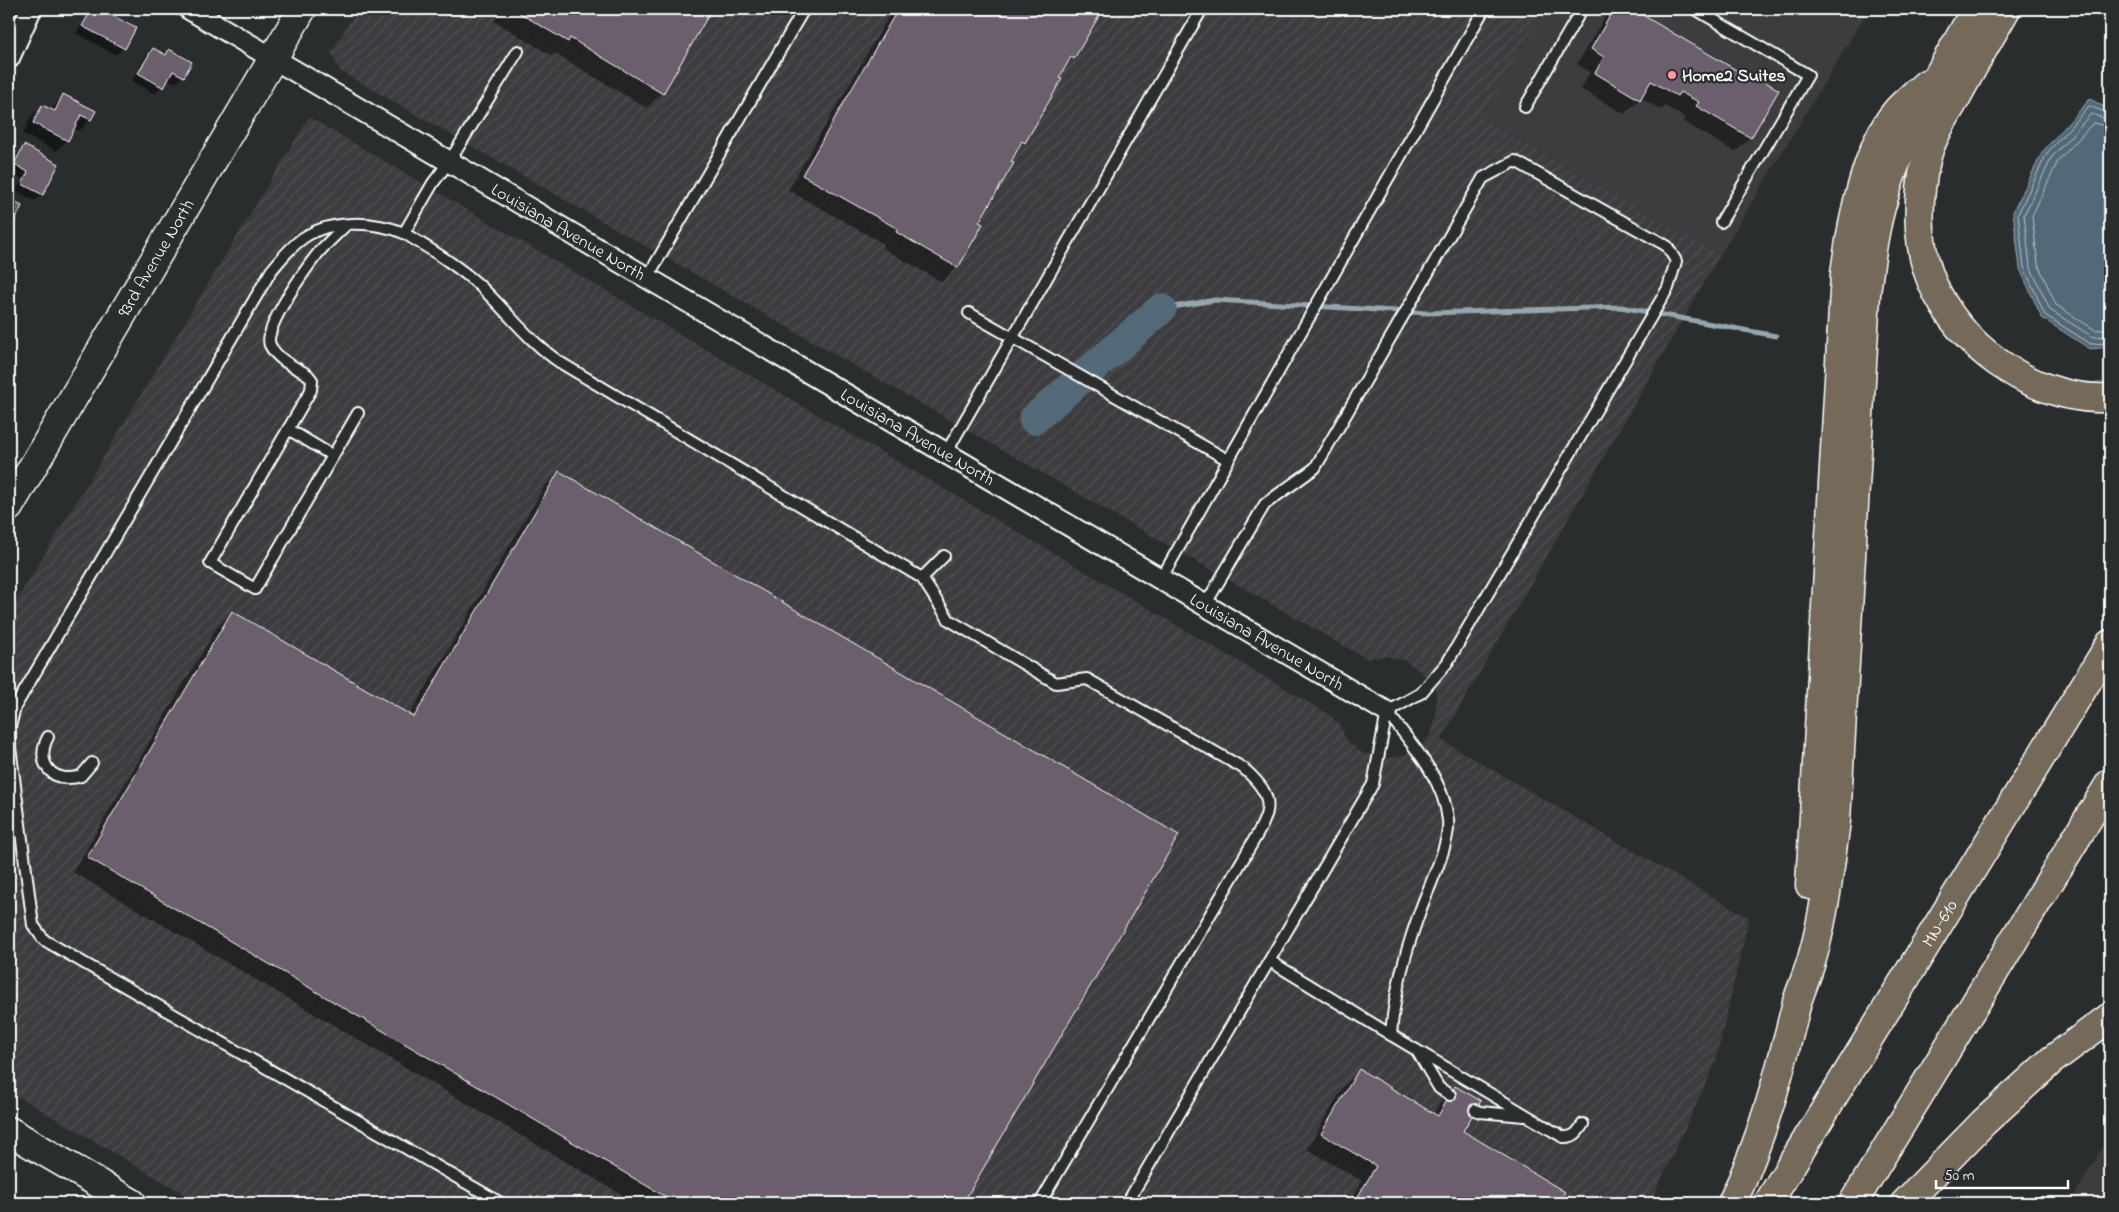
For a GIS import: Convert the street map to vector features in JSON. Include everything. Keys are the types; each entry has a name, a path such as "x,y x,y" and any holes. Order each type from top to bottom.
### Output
{"highway":[{"path":"1732,1203 1763,1129 1798,999 1818,937 1836,821 1869,267 1881,206 1892,173 1918,115 1976,9"},
{"path":"2006,9 1936,133 1926,157 1918,204 1920,231 1929,272 1936,292 1946,309 1969,337 2001,365 2024,379 2060,393 2086,398 2110,398"},
{"name":"MN-610","path":"1768,1203 2110,644"},
{"path":"1852,1203 2110,783"},
{"path":"1905,1203 1984,1122 2052,1060 2110,1017"}],"street":[{"path":"9,58 32,9"},
{"path":"189,9 273,59"},
{"name":"93rd Avenue North","path":"9,507 302,9"},
{"name":"Louisiana Avenue North","path":"273,59 1387,712"},
{"path":"9,1131 132,1203"}],"lane":[{"path":"647,278 804,9"},
{"path":"946,453 1202,9"},
{"path":"1161,579 1484,9"},
{"path":"1525,107 1582,9"},
{"path":"1695,9 1808,75 1721,222"},
{"path":"404,233 518,51"},
{"path":"1205,605 1265,504 1315,468 1483,178 1515,161 1667,246 1676,261 1668,288 1452,655 1421,693 1387,712"},
{"path":"347,225 320,251 290,294 269,331 268,343 276,355 308,375 312,380 311,390 210,563 255,589 358,412"},
{"path":"501,1203 44,940 33,925 10,747 10,727 15,707 271,271 291,248 305,236 347,225 387,226 404,233 474,282 543,351 922,578 949,620 1056,682 1088,679 1243,768 1260,783 1268,796 1267,812 1246,854 1040,1203"},
{"path":"969,313 1228,460"},
{"path":"288,429 333,456"},
{"path":"922,578 944,556"},
{"path":"1127,1203 1374,784 1387,712"},
{"path":"1387,712 1422,759 1442,795 1449,821 1442,852 1403,963 1393,1010 1392,1036"},
{"path":"48,737 44,745 44,763 55,776 64,779 81,776 92,763"},
{"path":"1270,961 1563,1137 1570,1138 1578,1133 1583,1124"},
{"path":"1417,1050 1440,1088 1450,1095"},
{"path":"1475,1110 1527,1116"}],"shaded area":[{"path":"357,9 1545,9 1482,118 1720,255 1441,740 1749,918 1715,1064 1650,1203 199,1203 9,1091 9,613 309,117 1330,715 1340,725 1346,740 1362,753 1388,758 1403,756 1424,743 1431,734 1436,716 1436,689 1422,673 1406,661 1386,656 1367,659 340,71 331,53"},
{"path":"1545,9 1869,9 1720,255 1482,118"},
{"path":"2110,1135 2110,1203 2070,1203"}],"water":[{"path":"2090,99 2110,110 2110,347 2090,349 2042,318 2020,269 2013,212 2043,151"}],"building":[{"path":"92,9 100,9 136,28 125,49 82,26"},
{"path":"513,9 712,9 663,94 570,38 568,42"},
{"path":"898,9 1103,9 1074,59 1071,57 1059,78 1062,79 1025,143 1022,141 1011,162 1014,163 979,222 983,224 958,268 896,232 898,229 802,175"},
{"name":"Home2 Suites","path":"1614,9 1632,9 1755,81 1757,77 1779,90 1751,138 1696,106 1699,102 1680,92 1677,96 1651,81 1640,100 1595,73 1604,57 1591,49"},
{"path":"153,48 166,55 169,49 192,62 184,77 173,71 164,88 138,73"},
{"path":"63,94 96,111 91,120 81,115 68,141 33,123 42,105 55,111"},
{"path":"24,145 59,164 43,195 22,184 28,172 14,164"},
{"path":"9,199 22,206 9,232"},
{"path":"559,471 1179,835 963,1203 676,1203 87,857 232,611 414,717"},
{"path":"1359,1069 1438,1116 1455,1086 1481,1101 1463,1131 1565,1192 1558,1203 1354,1203 1376,1166 1321,1134"}],"waterway":[{"path":"1161,309 1215,300 1427,313 1621,307 1776,336"},
{"path":"1034,419 1161,309"}],"place":[{"name":"Home2 Suites","path":"1672,75"}]}
